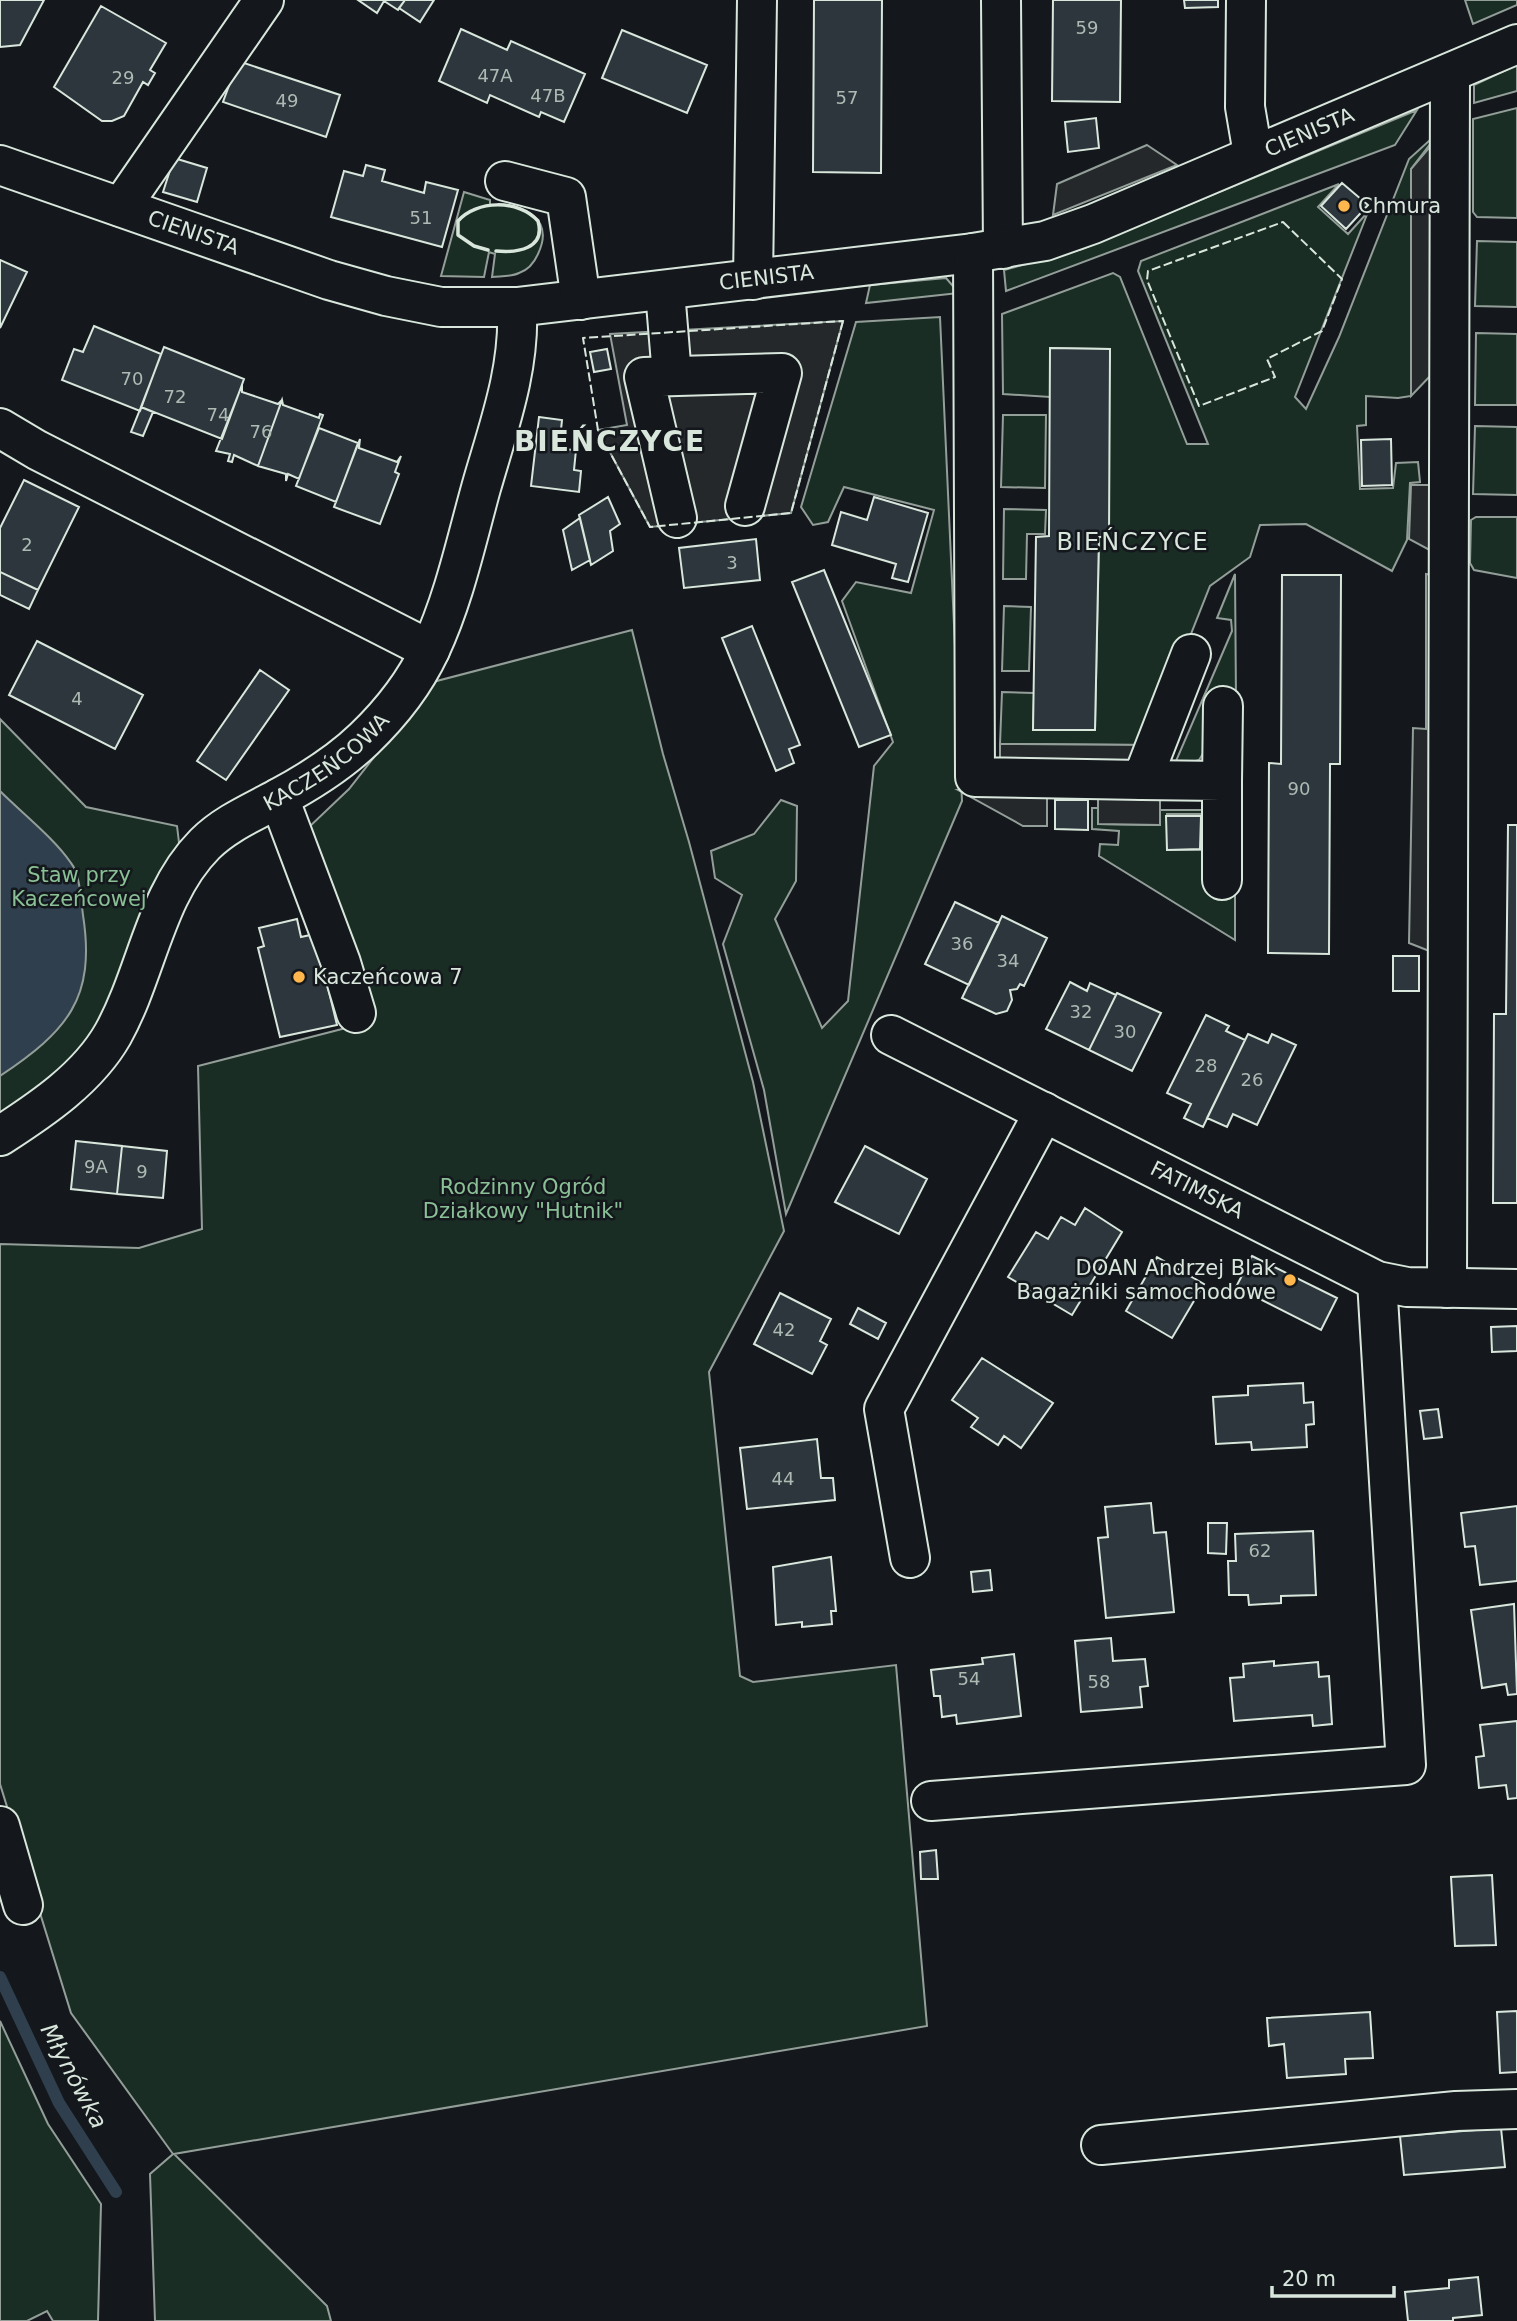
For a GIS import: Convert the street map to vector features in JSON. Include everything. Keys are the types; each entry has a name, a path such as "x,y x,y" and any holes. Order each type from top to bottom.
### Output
{"street":[{"path":"121,207 264,0"},
{"path":"753,280 757,0"},
{"path":"1001,0 988,251 975,777 1222,781"},
{"path":"1246,0 1245,107 1253,154"},
{"name":"CIENISTA","path":"0,165 329,279 405,301 457,308 517,307 988,251 1045,241 1093,224 1517,44"},
{"path":"1447,1288 1450,73"},
{"path":"505,181 566,197 581,300"},
{"path":"665,291 671,376"},
{"name":"KACZEŃCOWA","path":"0,1136 61,1092 99,1054 123,1013 172,894 205,844 241,818 326,771 365,738 406,691 430,650 454,586 511,386 519,341 517,307"},
{"path":"677,517 644,377 782,373 745,506"},
{"path":"0,428 430,650"},
{"path":"1142,780 1191,654"},
{"path":"1222,880 1223,706"},
{"path":"279,799 341,963 356,1013"},
{"name":"FATIMSKA","path":"891,1035 1377,1281 1407,1287 1517,1289"},
{"path":"910,1558 884,1409 1044,1112"},
{"path":"931,1801 1406,1765 1377,1281"},
{"path":"0,1826 23,1905"},
{"path":"1101,2145 1456,2111 1517,2109"}],"green space":[{"path":"1465,0 1517,0 1517,5 1473,24"},
{"path":"1517,65 1517,91 1474,103 1474,85"},
{"path":"1517,108 1517,218 1477,217 1473,212 1473,119"},
{"path":"1417,110 1395,145 1006,291 1004,270 1082,249"},
{"path":"1440,131 1411,169 1411,396 1366,396 1366,425 1357,426 1360,489 1393,488 1396,463 1418,462 1420,482 1410,483 1407,540 1392,571 1306,524 1260,525 1250,557 1210,586 1147,745 1000,744 1002,692 1034,693 1033,730 1095,730 1099,537 1110,349 1051,348 1050,397 1003,394 1002,314 1113,273 1120,277 1187,444 1208,444 1138,271 1141,261 1339,184 1318,207 1348,234 1368,212 1295,397 1306,409 1339,337 1409,159"},
{"path":"464,192 490,200 490,205 524,210 539,222 542,241 533,263 528,268 513,275 492,277 495,254 489,252 484,277 441,276"},
{"path":"1477,241 1517,242 1517,307 1475,306"},
{"path":"946,278 959,293 866,303 870,285"},
{"path":"940,317 962,801 786,1214 764,1090 723,944 742,895 715,878 711,851 754,834 781,800 797,806 796,881 775,919 822,1028 848,1001 874,766 893,742 842,601 856,582 911,593 934,510 844,487 828,522 813,525 801,507 856,322"},
{"path":"1476,333 1517,334 1517,405 1475,405"},
{"path":"1003,415 1046,415 1045,488 1001,487"},
{"path":"1475,426 1517,427 1517,495 1473,494"},
{"path":"1004,509 1046,510 1045,534 1027,534 1026,579 1003,579"},
{"path":"1476,517 1517,517 1517,578 1474,570 1470,563 1471,520"},
{"path":"1235,574 1236,701 1199,760 1173,768 1232,631 1231,620 1217,618"},
{"path":"1004,606 1031,607 1029,671 1002,671"},
{"name":"Rodzinny Ogród Działkowy \"Hutnik\"","path":"632,630 663,754 753,1082 784,1231 709,1372 740,1676 753,1682 896,1665 927,2026 174,2154 327,2306 331,2321 155,2321 150,2174 173,2154 71,2013 0,1784 0,1244 139,1248 202,1229 198,1066 346,1028 308,828 349,789 433,682"},
{"name":"Staw przy Kaczeńcowej","path":"0,719 86,807 177,826 181,859 102,1033 0,1122"},
{"path":"1092,808 1098,808 1098,824 1159,825 1160,810 1206,810 1207,814 1167,814 1167,850 1211,850 1235,884 1235,940 1099,856 1100,844 1118,845 1119,831 1092,829"},
{"path":"0,2021 48,2124 101,2204 98,2321 53,2321 47,2311 27,2321 0,2321"}],"shaded area":[{"path":"1440,135 1433,373 1411,396 1411,169"},
{"path":"1147,145 1177,165 1053,215 1057,184"},
{"path":"843,321 791,513 650,527 598,430 627,425 610,334"},
{"path":"1411,485 1439,485 1439,555 1409,539"},
{"path":"1426,574 1439,576 1437,954 1409,943 1413,728 1426,729"},
{"path":"1000,744 1147,745 1138,769 1000,760"},
{"path":"1047,789 1047,826 1023,826 958,790"},
{"path":"1098,790 1160,791 1160,825 1098,824"}],"water":[{"path":"0,791 56,844 74,868 80,888 86,944 85,969 72,1010 43,1044 0,1076"}],"building":[{"path":"0,0 44,0 20,45 0,47"},
{"path":"358,0 405,0 398,10 384,1 377,13"},
{"path":"405,0 434,0 420,22 399,8"},
{"path":"814,0 882,0 881,173 813,172"},
{"path":"1053,0 1121,0 1120,102 1052,101"},
{"path":"1184,0 1218,0 1218,7 1185,8"},
{"path":"101,6 166,43 150,70 155,73 148,85 143,82 124,116 112,121 102,121 54,87"},
{"path":"461,29 507,50 511,41 585,74 564,122 541,112 539,117 490,95 487,103 439,81"},
{"path":"622,30 707,65 687,113 602,78"},
{"path":"238,61 340,95 326,137 223,102"},
{"path":"1096,118 1099,148 1068,152 1065,122"},
{"path":"174,158 207,168 197,202 163,192"},
{"path":"366,165 385,170 382,181 424,193 426,182 458,190 442,247 331,217 344,171 363,176"},
{"name":"Chmura","path":"1342,183 1368,205 1346,229 1321,206"},
{"path":"0,260 27,272 0,328"},
{"path":"94,326 161,354 140,411 62,380 74,349 83,352"},
{"path":"164,347 244,379 222,439 141,407"},
{"path":"1050,348 1110,349 1109,537 1099,537 1095,730 1033,730 1036,537 1049,536"},
{"path":"607,349 611,369 594,372 590,352"},
{"path":"242,385 242,392 278,404 282,400 258,466 234,455 232,462 228,461 230,454 216,451"},
{"path":"282,400 283,405 319,418 320,414 323,415 299,479 288,474 286,481 286,474 258,466"},
{"path":"141,407 153,412 143,436 131,432"},
{"path":"539,417 562,420 559,449 576,450 574,470 581,471 579,492 531,486"},
{"path":"319,428 358,443 336,502 296,486"},
{"path":"360,439 359,448 397,462 401,456 395,472 399,474 380,524 334,507"},
{"path":"1391,439 1392,485 1362,486 1361,440"},
{"path":"24,480 79,507 38,590 0,572 0,528"},
{"path":"608,497 620,524 610,531 613,551 591,565 579,515"},
{"path":"874,497 928,513 908,582 892,578 896,564 832,545 841,512 867,520"},
{"path":"580,518 590,560 572,570 563,530"},
{"path":"756,539 760,580 684,588 679,548"},
{"path":"824,570 891,735 859,747 792,582"},
{"path":"0,572 38,590 29,609 0,595"},
{"path":"1282,575 1341,575 1340,764 1330,764 1329,954 1268,953 1269,763 1281,764"},
{"path":"752,626 800,745 789,749 794,763 776,771 722,638"},
{"path":"37,641 143,695 115,749 9,695"},
{"path":"260,670 289,690 226,780 197,761"},
{"path":"1055,800 1088,800 1088,830 1055,829"},
{"path":"1166,816 1201,816 1200,849 1167,850"},
{"path":"1508,825 1517,825 1517,1203 1493,1203 1494,1014 1506,1014"},
{"path":"955,902 999,923 969,985 925,964"},
{"path":"1002,916 1047,938 1024,986 1020,984 1017,989 1010,990 1012,1000 1007,1011 996,1014 962,998"},
{"name":"Kaczeńcowa 7","path":"297,919 301,937 315,934 337,1025 280,1037 258,948 264,946 259,928"},
{"path":"1393,956 1419,956 1419,991 1393,991"},
{"path":"1070,982 1087,991 1090,983 1116,995 1089,1050 1046,1029"},
{"path":"1117,993 1161,1013 1132,1071 1089,1050"},
{"path":"1206,1015 1229,1026 1226,1031 1245,1040 1203,1127 1184,1118 1191,1104 1167,1093"},
{"path":"1248,1034 1268,1043 1272,1034 1296,1045 1257,1125 1233,1114 1227,1127 1207,1118"},
{"path":"76,1141 122,1146 117,1194 71,1189"},
{"path":"122,1146 167,1151 163,1198 117,1194"},
{"path":"865,1146 927,1179 899,1234 835,1202"},
{"path":"1085,1208 1122,1232 1072,1315 1008,1277 1036,1232 1048,1239 1061,1217 1075,1225"},
{"path":"1252,1256 1337,1298 1321,1330 1236,1287"},
{"path":"1157,1257 1204,1284 1172,1338 1126,1311"},
{"path":"780,1293 831,1319 820,1341 827,1345 812,1374 754,1344"},
{"path":"858,1308 886,1323 878,1339 850,1324"},
{"path":"1517,1326 1517,1351 1492,1352 1491,1327"},
{"path":"982,1358 1053,1403 1021,1448 1004,1436 998,1445 971,1427 978,1418 952,1400"},
{"path":"1303,1383 1304,1403 1313,1402 1314,1424 1306,1425 1307,1447 1252,1450 1251,1442 1216,1444 1213,1397 1248,1395 1248,1386"},
{"path":"1438,1409 1442,1437 1424,1439 1420,1411"},
{"path":"817,1439 821,1478 833,1478 835,1500 747,1509 740,1448"},
{"path":"1151,1503 1154,1533 1166,1532 1174,1612 1106,1618 1098,1538 1108,1537 1105,1507"},
{"path":"1517,1506 1517,1581 1480,1585 1475,1546 1465,1547 1461,1513"},
{"path":"1208,1523 1227,1523 1226,1554 1208,1553"},
{"path":"1313,1531 1316,1595 1281,1596 1281,1603 1249,1605 1248,1595 1229,1595 1228,1561 1236,1561 1235,1534"},
{"path":"831,1557 836,1611 831,1611 832,1624 802,1627 802,1622 776,1625 773,1567"},
{"path":"990,1570 992,1590 973,1592 971,1572"},
{"path":"1514,1604 1517,1694 1508,1695 1506,1684 1482,1688 1471,1610"},
{"path":"1111,1638 1113,1661 1145,1659 1148,1686 1140,1687 1142,1707 1081,1712 1075,1641"},
{"path":"1014,1654 1021,1716 957,1724 956,1715 942,1717 940,1696 934,1696 931,1670 983,1664 982,1658"},
{"path":"1274,1661 1274,1666 1318,1662 1319,1677 1329,1676 1332,1724 1313,1726 1312,1715 1234,1721 1230,1678 1244,1677 1243,1664"},
{"path":"1517,1721 1517,1798 1508,1799 1506,1785 1479,1788 1476,1757 1484,1756 1480,1725"},
{"path":"936,1850 938,1879 921,1879 920,1852"},
{"path":"1492,1875 1496,1945 1455,1946 1451,1877"},
{"path":"1517,2011 1517,2072 1500,2073 1497,2012"},
{"path":"1370,2012 1373,2058 1345,2059 1346,2074 1287,2078 1284,2044 1269,2046 1267,2018"},
{"path":"1501,2128 1505,2167 1404,2175 1400,2136"},
{"path":"1478,2277 1482,2315 1453,2318 1453,2321 1408,2321 1405,2292 1449,2288 1449,2280"}],"waterway":[{"name":"Młynówka","path":"0,1977 59,2103 116,2192"}],"fence":[{"path":"1283,222 1342,279 1322,331 1267,359 1275,377 1199,406 1147,280 1148,271 1283,222"},
{"path":"843,321 791,513 650,527 598,430 583,338 843,321"}],"wall":[{"path":"488,250 474,246 458,235 458,221 466,214 486,206 509,206 530,214 538,221 538,238 534,243 521,250 496,251"}],"place":[{"name":"Chmura","path":"1344,206"},
{"name":"Kaczeńcowa 7","path":"299,977"},
{"name":"DOAN Andrzej Blak Bagażniki samochodowe","path":"1290,1280"}],"district":[{"name":"BIEŃCZYCE","path":"610,441"},
{"name":"BIEŃCZYCE","path":"1133,542"}]}
